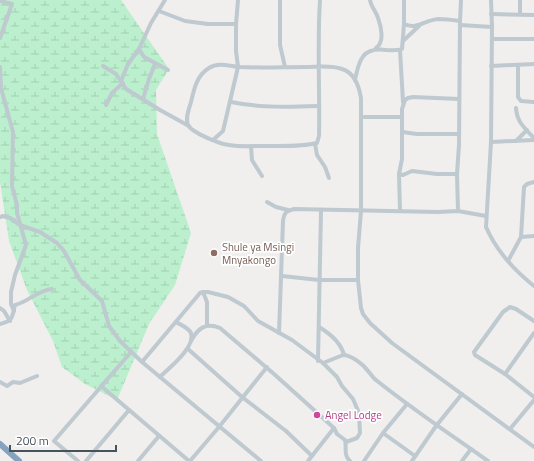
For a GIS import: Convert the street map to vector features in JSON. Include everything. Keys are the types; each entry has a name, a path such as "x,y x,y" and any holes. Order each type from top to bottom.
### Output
{"highway":[{"path":"0,444 19,461"}],"street":[{"path":"106,105 112,93 122,82 128,64 139,49 165,0"},
{"path":"213,140 223,131 238,67 236,51 236,24 238,0"},
{"path":"280,0 280,45 285,67"},
{"path":"320,0 319,136 318,142 315,144 317,155 325,167 329,178"},
{"path":"355,80 357,68 364,54 367,51 376,48 382,42 378,18 370,0"},
{"path":"400,211 399,174 402,159 403,103 400,50 403,41 404,0"},
{"path":"458,211 457,174 461,0"},
{"path":"491,0 491,142 486,227 491,238 508,262 534,286"},
{"path":"520,0 520,14"},
{"path":"0,1 12,4 0,38"},
{"path":"159,11 186,21 208,24 236,24"},
{"path":"491,14 534,15"},
{"path":"404,24 409,26 419,26 438,19 492,27"},
{"path":"403,41 419,26"},
{"path":"492,39 534,39"},
{"path":"376,48 400,50"},
{"path":"139,49 144,57 168,70"},
{"path":"143,99 155,64"},
{"path":"518,64 518,97 521,101 534,102"},
{"path":"491,66 534,64"},
{"path":"189,126 187,118 196,82 209,67 218,65 238,67 319,67 342,69 350,73 359,88 361,98 361,211 358,248 358,280 363,314 370,323 392,343 534,447"},
{"path":"103,66 114,72 126,88 166,114 189,126 194,131 213,140 228,145 251,146 315,144"},
{"path":"0,67 1,87 13,132 12,186 26,247 15,275 11,292 11,304 14,311"},
{"path":"350,73 357,68"},
{"path":"403,103 408,98 413,97 459,99"},
{"path":"231,102 258,106 320,106"},
{"path":"516,108 517,118 534,139"},
{"path":"362,117 402,117"},
{"path":"516,141 527,130"},
{"path":"402,132 417,134 459,134"},
{"path":"491,142 534,139"},
{"path":"251,146 252,160 262,176"},
{"path":"399,174 403,175 412,171 437,174 457,174"},
{"path":"508,262 521,237 524,187 527,184 534,182"},
{"path":"267,202 276,207 288,210 458,211 486,216"},
{"path":"279,333 284,217 288,210"},
{"path":"318,361 321,210"},
{"path":"0,217 3,216 10,218 20,225 40,232 57,243 64,251 80,280 102,301 104,313 112,331 131,352 261,461"},
{"path":"521,237 534,236"},
{"path":"282,276 319,280 358,280"},
{"path":"0,324 10,321 14,315 15,305 23,303 36,294 52,289"},
{"path":"142,362 192,302 203,292 228,297 246,308 258,321 292,340 337,377 342,386 353,399 359,413 360,433 357,438 346,442"},
{"path":"203,292 207,302 207,325"},
{"path":"534,321 516,309 510,307 503,312 474,350 475,354 505,374 534,397"},
{"path":"0,308 4,311 10,321"},
{"path":"176,322 189,330 191,333 191,341"},
{"path":"160,377 188,349 191,341 199,330 207,325 220,328 267,367 334,428 337,434 346,442 346,458 350,461"},
{"path":"319,327 328,332 342,348 344,355 364,367 376,380 436,426 488,461"},
{"path":"505,374 534,333"},
{"path":"188,349 242,397 286,431 312,456"},
{"path":"78,461 54,441 131,352"},
{"path":"323,364 344,355"},
{"path":"101,386 189,461 219,427 267,367"},
{"path":"0,382 7,386 13,382 20,383 37,376"},
{"path":"412,461 436,426 462,394"},
{"path":"510,429 534,400"},
{"path":"364,461 384,432 407,404"},
{"path":"86,461 129,410"},
{"path":"308,461 334,428"},
{"path":"384,432 415,456"},
{"path":"138,461 159,436"},
{"path":"462,461 471,449"}],"green space":[{"path":"0,0 121,0 169,69 156,90 157,134 191,233 175,285 149,324 117,400 85,384 62,367 53,341 27,290 9,241 0,182"}],"place":[{"name":"Shule ya Msingi Mnyakongo","path":"214,253"},
{"name":"Angel Lodge","path":"317,415"}]}
